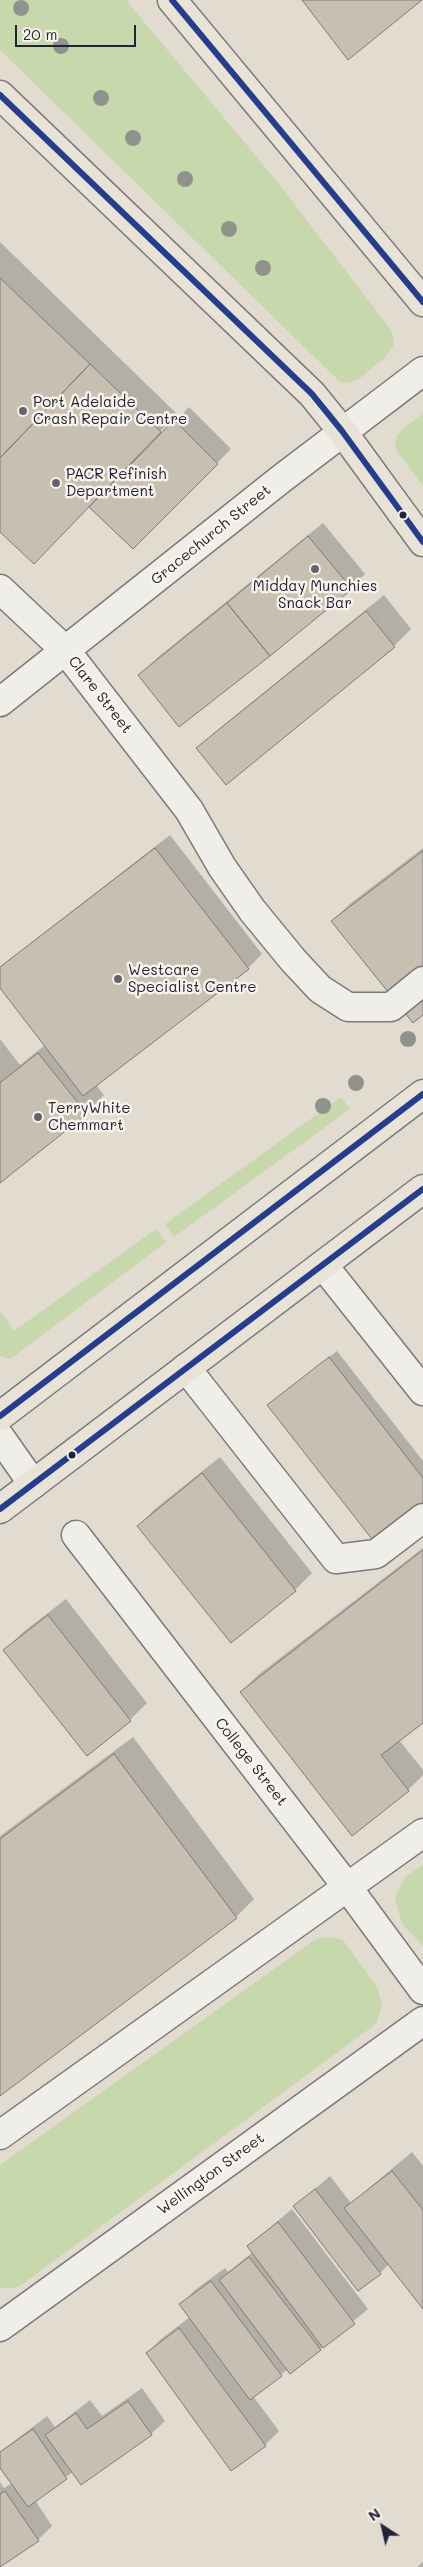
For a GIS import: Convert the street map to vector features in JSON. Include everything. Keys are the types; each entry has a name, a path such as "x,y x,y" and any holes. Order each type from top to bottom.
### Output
{"main road":[{"path":"172,0 423,302"},
{"path":"0,95 312,394 342,431 423,542"},
{"path":"0,1416 423,1094"},
{"path":"0,1509 423,1189"}],"street":[{"name":"Gracechurch Street","path":"0,702 342,431 423,371"},
{"name":"Clare Street","path":"0,589 66,651 189,810 222,868 252,910 292,960 320,989 348,1007 391,1007 423,981"},
{"path":"323,1264 423,1392"},
{"path":"186,1368 336,1559 376,1554 423,1518"},
{"path":"0,1437 34,1484"},
{"name":"College Street","path":"76,1535 348,1888 423,1990"},
{"path":"0,2135 423,1833"},
{"name":"Wellington Street","path":"0,2327 423,2021"}],"green space":[{"path":"0,0 126,0 279,184 391,330 394,338 393,347 384,358 358,380 345,383 340,382 0,50"},
{"path":"423,414 423,486 397,451 395,445 396,437 404,428"},
{"path":"341,1097 350,1109 174,1237 165,1224"},
{"path":"156,1229 166,1242 10,1359 0,1356 0,1311 14,1331"},
{"path":"423,1865 423,1946 402,1924 395,1898 405,1877"},
{"path":"328,1937 343,1940 377,1987 382,2005 376,2024 20,2286 7,2289 0,2287 0,2165 316,1939"}],"building":[{"path":"302,0 422,0 348,60"},
{"name":"Port Adelaide Crash Repair Centre","path":"0,278 90,364 0,458"},
{"name":"PACR Refinish Department","path":"90,364 161,432 34,564 0,532 0,458"},
{"path":"174,420 218,464 133,549 89,507"},
{"path":"308,536 352,589 270,656 227,603"},
{"path":"227,603 270,656 179,727 138,675"},
{"path":"366,611 395,647 226,785 196,748"},
{"name":"Westcare Specialist Centre","path":"155,848 249,969 83,1096 0,988 0,967"},
{"path":"423,851 423,1015 413,1023 331,921"},
{"path":"38,1053 87,1114 0,1183 0,1081"},
{"path":"329,1357 423,1478 423,1513 379,1548 267,1405"},
{"path":"202,1473 296,1591 231,1643 137,1526"},
{"path":"423,1550 423,1723 381,1755 409,1791 352,1836 240,1692"},
{"path":"48,1615 131,1721 87,1756 3,1650"},
{"path":"114,1754 237,1918 0,2096 0,1839"},
{"path":"392,2171 423,2210 423,2309 344,2208"},
{"path":"315,2189 381,2274 358,2291 293,2206"},
{"path":"278,2222 355,2324 323,2348 247,2246"},
{"path":"249,2257 321,2350 290,2374 219,2280"},
{"path":"211,2281 282,2376 250,2400 179,2304"},
{"path":"179,2328 266,2446 231,2471 146,2353"},
{"path":"128,2401 152,2435 81,2485 45,2435 76,2413 87,2429"},
{"path":"33,2429 67,2479 28,2507 0,2468 0,2452"},
{"path":"5,2491 39,2541 0,2567 0,2494"}],"transit line":[{"path":"172,0 423,302"},
{"path":"0,95 312,394 342,431 423,542"},
{"path":"0,1416 423,1094"},
{"path":"0,1509 423,1189"}],"place":[{"name":"Port Adelaide Crash Repair Centre","path":"23,411"},
{"name":"PACR Refinish Department","path":"56,483"},
{"name":"Midday Munchies Snack Bar","path":"315,569"},
{"name":"Westcare Specialist Centre","path":"118,979"},
{"name":"TerryWhite Chemmart","path":"38,1117"}]}
